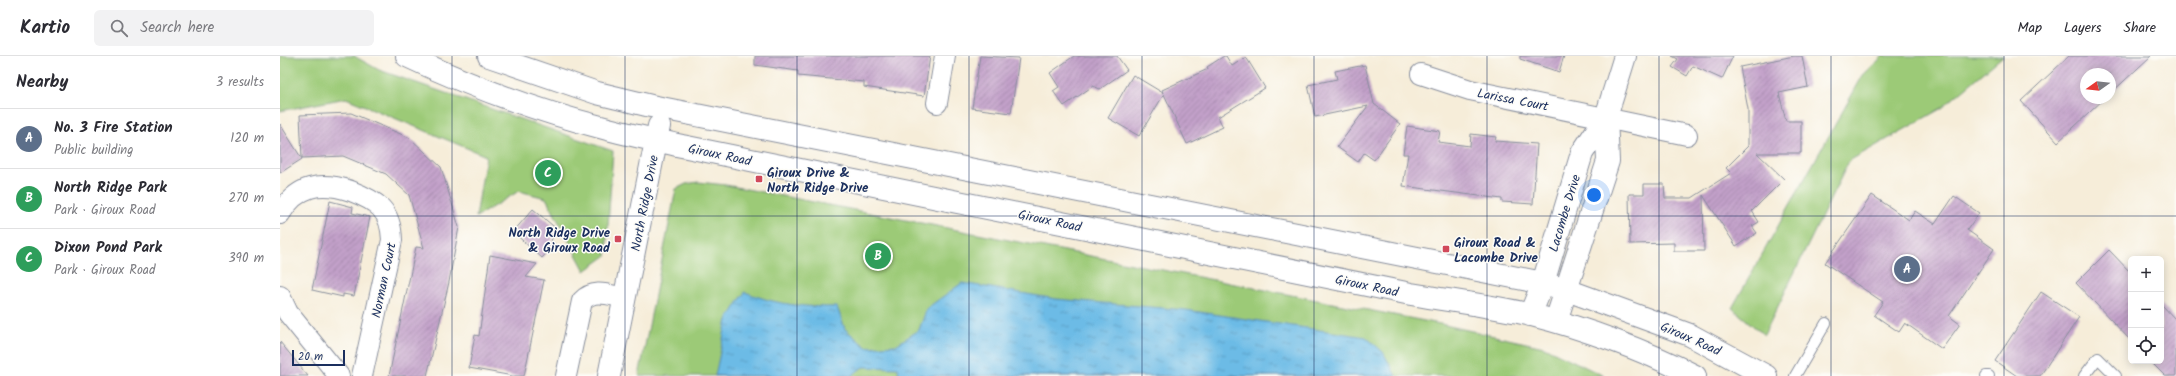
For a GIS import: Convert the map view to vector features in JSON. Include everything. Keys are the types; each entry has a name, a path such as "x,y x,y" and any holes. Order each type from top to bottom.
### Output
{"main road":[{"name":"Giroux Road","path":"407,56 456,79 549,112 605,129 1411,294 1530,315 1556,321 1624,346 1695,376"},
{"name":"Giroux Road","path":"489,56 597,94 663,109 1543,283 1567,290 1690,336 1766,376"},
{"name":"Lacombe Drive","path":"1530,315 1543,283 1582,153 1606,117 1625,56"},
{"name":"North Ridge Drive","path":"609,376 663,109"},
{"name":"Lacombe Drive","path":"1556,321 1608,161 1606,117"}],"street":[{"path":"937,103 945,56"},
{"name":"Larissa Court","path":"1421,74 1470,90 1606,117"},
{"path":"1606,117 1687,135"},
{"name":"Norman Court","path":"280,214 290,199 310,187 323,185 341,188 367,197 380,206 386,214 392,230 392,240 362,376"},
{"path":"566,376 582,301 590,294 595,293 625,298"},
{"path":"280,296 288,313 340,376"}],"lane":[{"path":"1795,376 1826,323"},
{"path":"2084,376 2098,358 2116,376"}],"green space":[{"path":"280,56 354,56 379,70 613,151 606,256 585,271 546,198 519,191 476,217 486,156 346,98 280,111"},
{"path":"1883,56 2003,56 1942,108 1849,161 1764,335 1732,308 1863,75"},
{"path":"698,182 726,185 1440,324 1544,347 1604,376 639,376 676,189 686,184"}],"water":[{"path":"962,283 1056,299 1186,310 1366,337 1383,352 1396,376 899,376 898,368 863,367 851,376 715,376 727,320 745,292 768,300 790,304 837,307 845,329 866,347 896,345 919,330 927,308"}],"building":[{"path":"755,56 930,56 924,96 864,87 864,82 798,76 798,71 755,65"},
{"path":"980,56 1019,58 1011,113 972,108"},
{"path":"1074,56 1117,56 1127,70 1100,89 1093,86 1064,106 1053,91 1059,87 1050,73"},
{"path":"1226,56 1232,66 1246,57 1265,88 1218,117 1223,127 1187,144 1164,94 1139,136 1108,118 1133,75 1163,93 1162,90 1208,69 1207,67"},
{"path":"1520,56 1564,56 1559,72 1520,59"},
{"path":"1672,56 1733,56 1722,79 1693,66 1687,76 1672,67 1678,59"},
{"path":"1794,56 1802,56 1808,87 1779,93 1786,121 1801,121 1801,153 1757,153 1784,179 1752,211 1759,222 1752,226 1757,233 1736,246 1703,195 1704,251 1674,251 1674,243 1630,244 1629,194 1644,194 1644,184 1664,184 1665,198 1692,198 1731,173 1726,168 1748,146 1748,109 1740,67"},
{"path":"2069,56 2151,56 2116,88 2116,68 2080,68 2080,104 2099,104 2058,142 2021,101"},
{"path":"1365,65 1374,104 1400,124 1374,160 1364,153 1358,162 1337,147 1368,106 1315,117 1308,85 1337,79 1335,71"},
{"path":"351,113 410,138 441,167 459,227 449,282 427,376 389,376 416,247 424,248 409,195 386,174 343,156 302,158 300,115"},
{"path":"280,124 302,159 280,173"},
{"path":"1407,126 1440,131 1438,142 1470,146 1471,134 1496,137 1495,141 1537,144 1533,204 1502,202 1502,199 1403,186 1408,154 1403,154"},
{"path":"1872,195 1909,220 1915,211 1935,224 1954,196 1979,213 1967,230 1994,249 1949,316 1960,324 1942,349 1905,323 1899,332 1874,315 1883,302 1825,263"},
{"path":"330,201 353,207 352,213 370,217 354,296 343,294 343,297 312,290"},
{"path":"533,209 559,231 551,240 555,244 542,258 513,232"},
{"path":"2109,250 2128,270 2128,338 2076,283"},
{"path":"490,255 537,264 526,277 544,280 524,376 513,376 469,368 475,335 479,336"},
{"path":"2041,292 2079,317 2040,376 2017,376 1995,361"},
{"path":"2164,307 2176,320 2176,376 2165,376 2153,364 2164,364"},
{"path":"280,342 308,376 280,376"}],"place":[{"name":"Dixon Pond Park","path":"548,173"},
{"name":"Giroux Drive & North Ridge Drive","path":"759,179"},
{"name":"North Ridge Drive & Giroux Road","path":"618,239"},
{"name":"Giroux Road & Lacombe Drive","path":"1446,249"},
{"name":"North Ridge Park","path":"878,256"},
{"name":"No. 3 Fire Station","path":"1907,269"}]}
